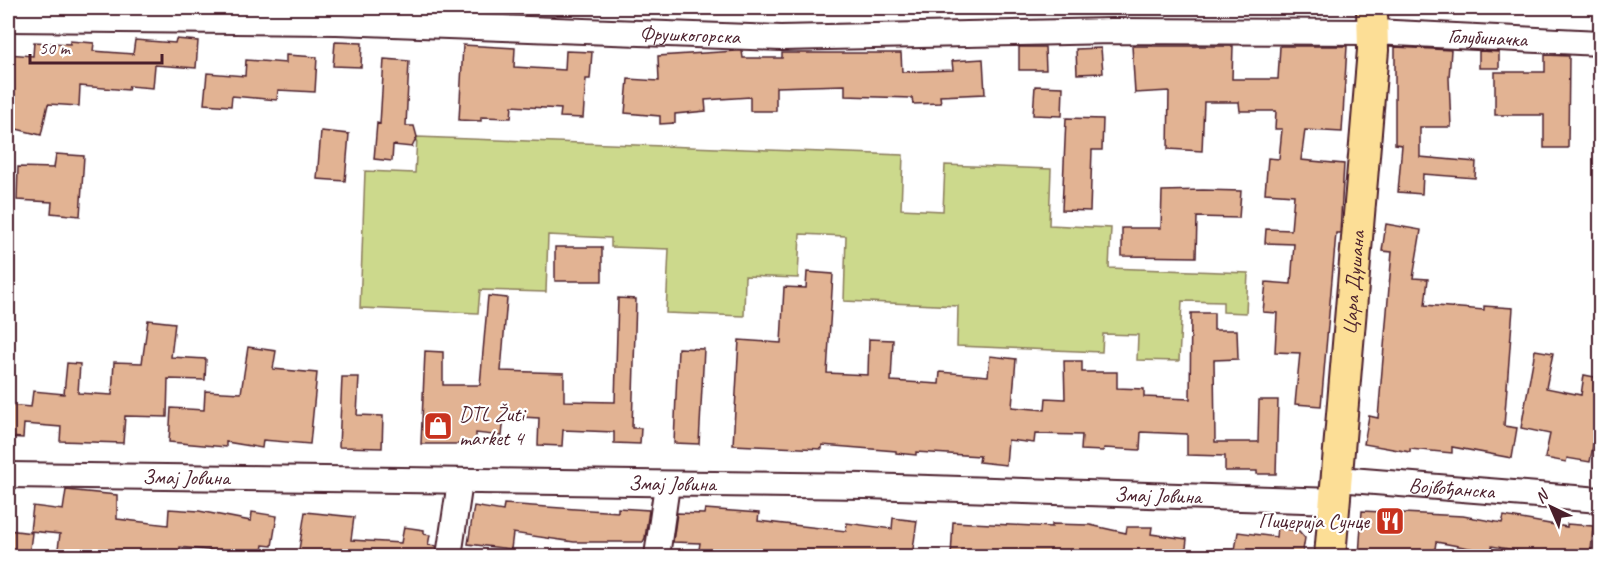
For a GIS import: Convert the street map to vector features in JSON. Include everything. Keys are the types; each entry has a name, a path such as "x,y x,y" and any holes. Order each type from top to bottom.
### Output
{"main road":[{"name":"Цара Душана","path":"1330,556 1373,20"}],"street":[{"name":"Фрушкогорска","path":"8,19 337,22 781,38 1112,31 1373,20"},
{"name":"Голубиначка","path":"1373,20 1600,43"},
{"name":"Змај Јовина","path":"8,475 667,485 1337,490"},
{"path":"449,556 460,482"},
{"path":"657,556 667,485"},
{"name":"Војвођанска","path":"1337,490 1600,500"}],"green space":[{"path":"417,137 903,155 901,209 943,211 945,165 1051,169 1049,225 1111,228 1109,268 1248,273 1246,313 1223,312 1223,302 1182,301 1179,361 1137,360 1138,335 1103,334 1102,352 957,346 958,306 844,301 846,236 800,234 798,278 745,276 744,316 666,313 669,249 611,247 611,238 548,235 546,292 480,290 478,313 360,308 365,171 415,173"}],"building":[{"path":"176,39 198,41 196,68 155,65 153,88 129,86 128,90 80,86 79,106 48,104 41,135 8,127 8,54 33,56 34,42 70,44 70,41 94,43 93,51 133,54 135,40 175,43"},
{"path":"335,42 362,43 361,67 333,66"},
{"path":"463,45 515,48 514,67 565,70 566,51 592,52 590,79 586,79 583,118 560,117 561,109 512,106 511,118 481,117 481,121 459,120"},
{"path":"1132,46 1233,46 1232,79 1278,79 1280,46 1347,46 1342,132 1305,130 1301,160 1344,164 1340,233 1336,233 1321,406 1295,404 1300,353 1275,352 1277,313 1263,312 1266,282 1291,284 1294,244 1265,243 1266,229 1291,230 1294,195 1265,193 1268,158 1279,159 1282,129 1275,129 1276,111 1240,111 1239,102 1204,102 1202,151 1168,149 1169,91 1135,93"},
{"path":"1019,47 1045,47 1046,70 1019,70"},
{"path":"1395,47 1451,50 1449,78 1451,127 1420,127 1420,157 1476,162 1475,178 1423,174 1422,194 1398,192 1402,145 1395,144"},
{"path":"1101,48 1103,73 1077,74 1076,49"},
{"path":"742,51 743,58 782,58 782,53 901,53 902,72 953,70 952,61 983,59 985,94 940,96 941,103 913,104 912,98 845,96 845,85 776,87 776,111 750,111 750,97 705,100 706,111 675,114 675,123 660,124 660,116 625,113 628,79 659,81 658,56"},
{"path":"1479,51 1499,52 1499,68 1479,68"},
{"path":"286,55 317,57 315,92 278,90 277,100 232,96 231,106 204,104 207,73 245,76 246,60 286,63"},
{"path":"1545,55 1569,56 1568,148 1544,148 1544,115 1495,115 1495,72 1545,72"},
{"path":"384,59 409,61 406,126 414,126 417,137 412,147 393,145 392,161 374,159 377,123 380,124"},
{"path":"1035,86 1063,87 1062,116 1033,115"},
{"path":"1066,118 1103,119 1102,150 1092,150 1090,211 1062,210"},
{"path":"321,131 349,134 345,181 317,179"},
{"path":"56,154 84,156 80,216 51,213 52,202 17,200 18,167 54,168"},
{"path":"1162,191 1241,191 1239,218 1197,217 1196,257 1122,256 1122,228 1161,228"},
{"path":"1386,224 1421,230 1413,278 1428,279 1425,305 1484,310 1484,306 1513,308 1504,426 1517,428 1512,458 1452,447 1452,453 1410,449 1410,452 1364,444 1369,416 1378,418 1392,252 1382,251"},
{"path":"555,247 602,247 602,281 555,281"},
{"path":"807,272 833,274 827,373 868,375 869,339 893,340 891,381 939,384 940,372 988,376 990,356 1016,359 1012,407 1045,410 1046,398 1065,399 1064,361 1082,361 1082,372 1117,372 1117,388 1144,389 1144,397 1190,399 1191,313 1214,313 1214,330 1237,330 1238,359 1214,360 1215,442 1258,442 1259,400 1278,400 1276,474 1257,474 1257,471 1225,471 1225,456 1187,455 1187,434 1141,432 1140,450 1104,448 1103,451 1081,450 1082,435 1035,434 1034,443 1008,440 1006,465 979,462 980,456 916,452 916,455 896,453 896,451 822,445 822,449 733,445 739,340 781,343 784,287 806,288"},
{"path":"488,296 507,298 501,371 564,373 564,401 615,402 618,298 636,299 632,428 641,428 640,444 614,443 614,432 563,430 562,446 538,445 539,418 504,416 502,436 476,433 476,444 421,444 425,351 443,352 443,385 480,385"},
{"path":"148,320 175,323 171,357 206,359 205,380 168,379 167,417 125,416 123,443 60,441 61,427 24,424 23,438 8,437 8,405 31,407 33,391 64,394 67,363 80,364 78,393 112,395 114,362 142,363"},
{"path":"248,347 276,351 273,369 317,373 310,444 263,440 262,448 226,442 226,447 169,442 171,408 204,410 205,391 241,393"},
{"path":"678,348 704,349 699,444 674,443"},
{"path":"1535,350 1553,353 1546,388 1581,395 1584,375 1600,378 1600,420 1598,419 1590,462 1567,458 1566,462 1545,458 1550,434 1521,428"},
{"path":"342,377 359,377 357,415 383,416 382,448 339,447"},
{"path":"66,490 117,495 117,519 168,525 169,509 199,511 251,521 252,512 277,516 272,546 263,545 261,556 180,547 179,556 57,556 60,534 30,531 33,506 63,510"},
{"path":"504,504 618,512 618,508 649,510 643,542 574,542 513,533 511,549 468,544 474,506 503,511"},
{"path":"705,509 759,513 758,521 846,531 847,523 892,529 893,518 917,521 912,556 698,556 700,543 673,542 677,513 704,514"},
{"path":"1362,511 1463,516 1502,523 1504,516 1567,527 1567,524 1593,526 1591,552 1589,556 1531,556 1531,553 1492,546 1491,552 1436,542 1434,556 1359,556"},
{"path":"305,512 354,517 351,540 401,543 404,527 424,530 424,534 430,535 428,545 436,546 435,556 298,556"},
{"path":"953,522 1052,527 1052,524 1090,525 1126,533 1127,527 1152,527 1151,534 1187,539 1185,556 951,556"},
{"path":"1277,528 1299,531 1305,538 1302,556 1234,556 1238,532 1276,537"},
{"path":"8,530 32,533 29,556 8,556"}],"place":[{"name":"DTL Žuti market 4","path":"438,426"},
{"name":"Пицерија Сунце","path":"1390,521"}]}
